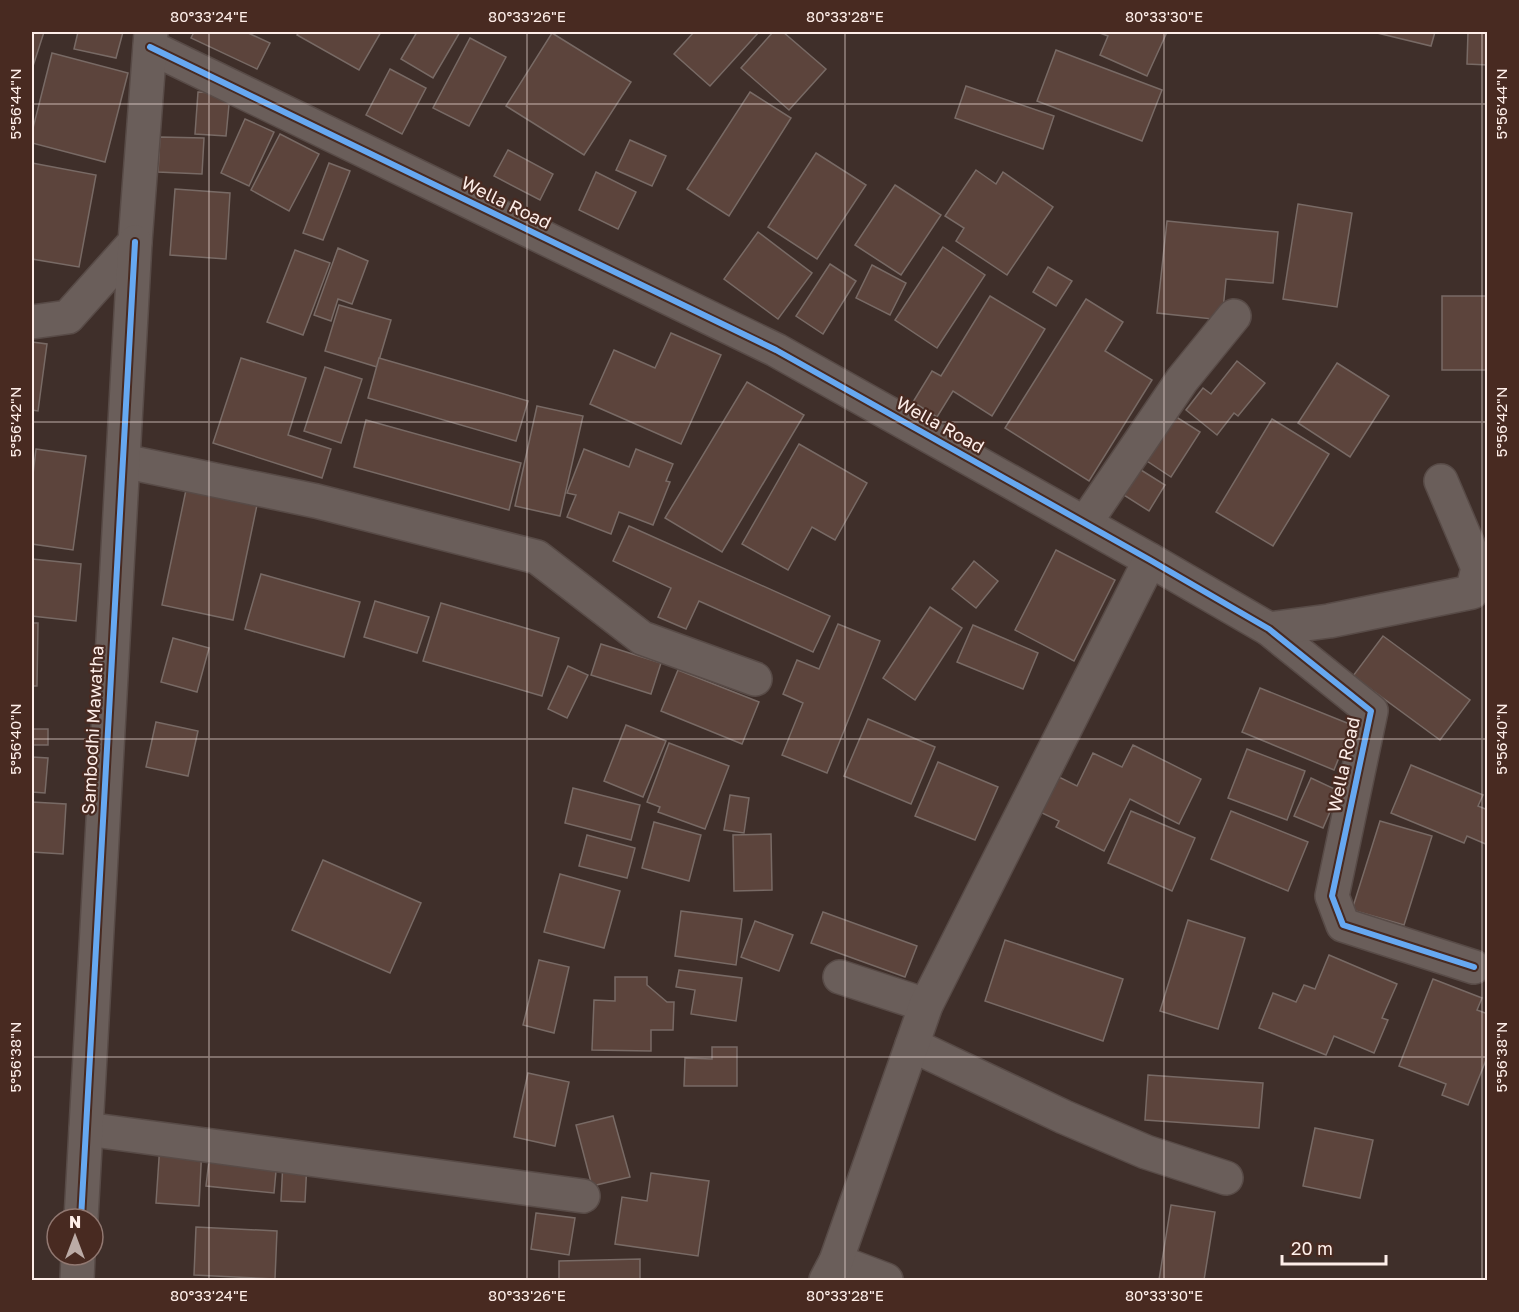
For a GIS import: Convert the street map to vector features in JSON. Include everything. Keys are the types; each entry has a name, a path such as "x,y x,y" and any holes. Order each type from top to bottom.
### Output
{"street":[{"name":"Sambodhi Mawatha","path":"82,1207 135,242 150,40"},
{"name":"Wella Road","path":"150,40 776,350 1269,629 1371,711 1332,896 1343,925 1474,967"},
{"path":"32,322 68,317 135,242"},
{"path":"1085,524 1182,380 1234,316"},
{"path":"123,460 316,501 537,557 642,638 755,679"},
{"path":"1269,629 1329,621 1472,592 1479,568 1441,481"},
{"path":"886,1281 831,1271 926,1005 1150,560"},
{"path":"840,976 926,1005"},
{"path":"912,1045 1064,1117 1146,1152 1226,1178"},
{"path":"86,1129 583,1196"}],"building":[{"path":"32,32 44,32 33,66 32,65"},
{"path":"78,32 123,32 116,58 74,49"},
{"path":"194,32 246,32 270,43 257,69 191,38"},
{"path":"299,32 381,32 359,70 297,35"},
{"path":"417,32 460,32 433,78 401,59"},
{"path":"694,32 759,32 710,86 674,54"},
{"path":"773,32 783,32 826,69 789,110 741,68"},
{"path":"1097,32 1167,32 1147,76 1100,55 1108,36"},
{"path":"1373,32 1435,32 1431,46"},
{"path":"1468,32 1488,32 1488,65 1467,64"},
{"path":"552,33 631,82 584,155 506,106"},
{"path":"470,38 506,57 469,126 433,108"},
{"path":"1056,50 1162,90 1142,141 1037,101"},
{"path":"52,53 128,73 105,162 32,143 32,132"},
{"path":"390,69 426,88 402,134 366,115"},
{"path":"966,86 1054,116 1043,149 955,118"},
{"path":"198,92 230,94 226,136 195,134"},
{"path":"750,92 791,118 729,216 687,189"},
{"path":"245,119 274,132 249,186 221,173"},
{"path":"280,134 319,154 289,211 251,190"},
{"path":"160,137 204,138 202,174 158,172"},
{"path":"630,140 666,156 652,186 616,170"},
{"path":"508,150 553,174 540,200 494,176"},
{"path":"816,153 866,185 817,259 768,227"},
{"path":"32,163 96,175 79,267 32,259"},
{"path":"329,163 350,171 323,240 303,233"},
{"path":"976,170 996,184 1003,172 1053,207 1007,275 956,241 964,228 945,216"},
{"path":"596,172 636,192 618,229 579,210"},
{"path":"895,185 941,215 901,275 855,245"},
{"path":"175,189 230,193 226,259 170,255"},
{"path":"1298,204 1352,213 1337,307 1283,299"},
{"path":"1167,221 1278,232 1273,283 1226,279 1222,320 1157,313"},
{"path":"758,232 812,273 778,319 724,279"},
{"path":"943,247 985,275 937,348 895,320"},
{"path":"338,248 368,261 352,304 338,299 331,321 314,315"},
{"path":"295,250 330,263 303,335 267,322"},
{"path":"830,264 856,281 823,334 796,316"},
{"path":"872,265 906,283 890,315 856,298"},
{"path":"1048,267 1072,281 1056,306 1033,292"},
{"path":"990,296 1045,329 992,416 953,391 937,417 913,402 932,371 941,376"},
{"path":"1442,296 1488,296 1488,370 1442,370"},
{"path":"1086,299 1123,322 1105,351 1152,380 1089,481 1005,428"},
{"path":"339,305 391,320 377,367 325,351"},
{"path":"671,333 721,355 681,444 590,404 614,350 655,368"},
{"path":"32,342 47,344 38,411 32,410"},
{"path":"241,358 306,378 288,435 331,449 322,478 213,443"},
{"path":"379,358 528,401 516,441 368,398"},
{"path":"1237,361 1265,383 1238,416 1234,413 1217,435 1186,410 1203,388 1211,394"},
{"path":"1337,363 1389,396 1350,457 1298,423"},
{"path":"325,367 362,379 341,443 304,431"},
{"path":"747,382 804,415 722,552 665,518"},
{"path":"537,406 583,416 560,516 515,506"},
{"path":"1170,413 1200,432 1171,477 1141,457"},
{"path":"1272,419 1329,454 1273,546 1216,512"},
{"path":"366,420 521,463 509,510 354,467"},
{"path":"799,444 867,483 835,540 812,527 788,570 742,544"},
{"path":"36,449 86,456 73,550 32,544 32,483"},
{"path":"584,449 629,467 636,449 673,464 666,481 670,482 653,525 619,512 611,534 567,517 576,495 567,493"},
{"path":"1133,465 1165,485 1149,511 1116,490"},
{"path":"186,490 257,505 233,620 162,605"},
{"path":"629,526 830,616 813,652 699,601 686,629 658,617 671,588 613,561"},
{"path":"1056,550 1115,580 1074,661 1015,630"},
{"path":"32,559 81,564 76,621 32,616"},
{"path":"974,561 998,581 976,608 952,589"},
{"path":"261,574 360,602 344,657 245,629"},
{"path":"375,601 429,617 417,653 364,637"},
{"path":"441,603 559,638 542,696 423,661"},
{"path":"930,607 962,628 915,700 883,678"},
{"path":"32,623 38,623 37,686 32,686"},
{"path":"838,624 880,641 827,773 782,755 803,703 783,694 797,660 819,669"},
{"path":"973,625 1038,653 1023,689 957,662"},
{"path":"1383,636 1470,700 1440,740 1353,676"},
{"path":"173,638 209,648 197,692 161,682"},
{"path":"601,644 661,663 651,694 591,675"},
{"path":"568,666 588,675 567,718 548,709"},
{"path":"678,670 759,702 742,744 661,711"},
{"path":"1260,688 1352,725 1334,770 1242,732"},
{"path":"868,719 935,747 911,804 844,776"},
{"path":"156,722 198,731 188,776 146,767"},
{"path":"626,725 666,741 643,797 604,781"},
{"path":"32,729 48,729 48,745 32,745"},
{"path":"669,743 729,766 705,829 658,812 660,807 647,802"},
{"path":"1133,745 1201,779 1179,824 1130,799 1104,851 1056,827 1059,821 1040,812 1057,776 1077,786 1093,753 1122,767"},
{"path":"1247,749 1305,771 1287,820 1228,798"},
{"path":"32,757 48,758 45,793 32,792"},
{"path":"938,762 998,787 975,840 915,816"},
{"path":"1411,765 1483,795 1478,806 1488,810 1488,845 1467,836 1464,843 1391,813"},
{"path":"1311,778 1339,791 1323,828 1294,816"},
{"path":"573,788 640,805 631,840 565,823"},
{"path":"730,795 749,798 744,833 724,830"},
{"path":"32,802 66,804 63,854 32,852"},
{"path":"1131,811 1195,838 1172,891 1108,863"},
{"path":"1231,811 1308,842 1288,891 1211,859"},
{"path":"1380,821 1432,836 1404,925 1352,910"},
{"path":"654,822 701,835 689,881 642,868"},
{"path":"771,834 772,890 734,891 733,835"},
{"path":"587,835 635,848 627,878 579,866"},
{"path":"323,860 421,903 390,973 292,930"},
{"path":"560,874 620,891 604,948 544,932"},
{"path":"681,911 742,919 736,965 675,956"},
{"path":"823,912 917,946 905,977 811,943"},
{"path":"1188,920 1245,938 1218,1029 1160,1011"},
{"path":"755,921 793,935 779,971 741,957"},
{"path":"1005,940 1123,979 1103,1041 985,1001"},
{"path":"1329,955 1397,984 1382,1018 1388,1020 1374,1053 1334,1036 1326,1055 1259,1028 1273,993 1296,1002 1304,985 1315,989"},
{"path":"539,960 569,967 554,1033 523,1025"},
{"path":"679,970 742,978 736,1021 691,1014 695,990 676,987"},
{"path":"615,977 647,977 647,985 667,1002 674,1002 673,1030 651,1030 651,1051 592,1050 594,1000 615,1001"},
{"path":"1433,979 1482,998 1477,1010 1488,1014 1488,1055 1468,1105 1442,1095 1446,1084 1399,1066"},
{"path":"712,1047 737,1047 737,1086 684,1086 685,1058 712,1059"},
{"path":"528,1073 569,1082 555,1146 514,1137"},
{"path":"1148,1075 1263,1083 1259,1128 1145,1120"},
{"path":"613,1116 630,1177 592,1186 576,1125"},
{"path":"1315,1128 1373,1140 1360,1198 1303,1186"},
{"path":"160,1144 202,1146 199,1206 156,1203"},
{"path":"210,1152 277,1160 274,1193 206,1186"},
{"path":"283,1161 307,1162 305,1202 281,1201"},
{"path":"651,1173 709,1181 698,1256 615,1244 622,1197 647,1201"},
{"path":"1171,1205 1215,1212 1204,1280 1159,1280"},
{"path":"536,1213 575,1218 569,1255 531,1249"},
{"path":"196,1227 277,1231 275,1279 194,1275"},
{"path":"640,1259 640,1280 559,1280 559,1261"}],"cycle path":[{"path":"150,47 776,350 1269,629 1371,711 1332,896 1343,925 1474,967"},
{"path":"82,1207 135,242"}]}
